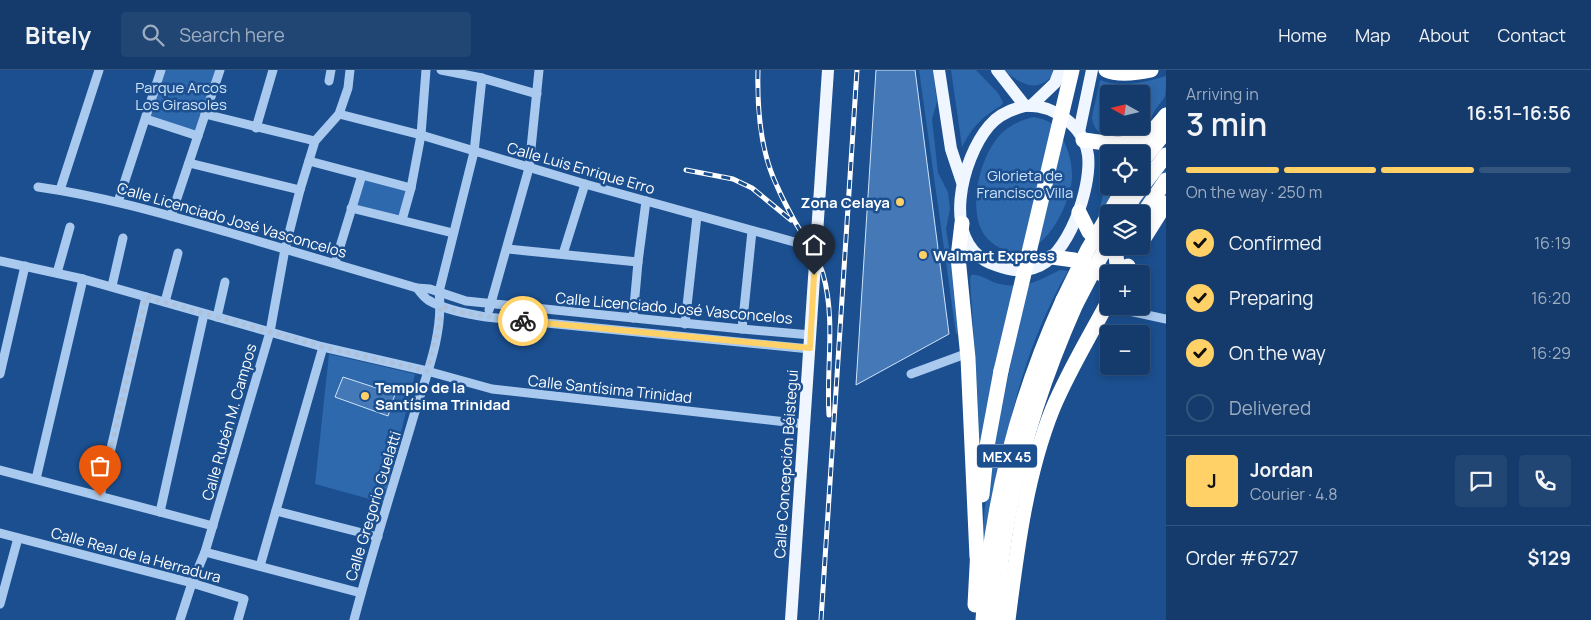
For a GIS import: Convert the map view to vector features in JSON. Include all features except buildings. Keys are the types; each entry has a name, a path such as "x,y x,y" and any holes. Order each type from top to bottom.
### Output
{"highway":[{"path":"974,620 977,557 987,446 1001,370 1072,70"},
{"path":"1106,70 1122,74 1151,70"},
{"path":"1081,136 1114,144 1136,141 1148,136 1166,115"},
{"path":"1150,152 1166,131"},
{"name":"MEX 45","path":"1150,170 1166,155"},
{"path":"1149,205 1166,180"},
{"name":"MEX 45","path":"1116,205 1124,195"},
{"path":"1150,229 1166,203"},
{"path":"1079,212 1089,232 1117,265"},
{"path":"962,223 958,257 968,353 977,557"},
{"name":"MEX 45","path":"996,620 1008,514 1021,455 1088,249 1100,229"},
{"name":"MEX 45","path":"983,620 995,512 1008,452 1024,398 1070,302 1100,255"},
{"path":"1119,265 1130,255"},
{"path":"1052,257 1111,265"},
{"path":"1008,620 1022,520 1035,463 1052,411 1065,381 1101,315"}],"main road":[{"name":"Calle Concepción Béistegui","path":"792,620 828,70"},
{"path":"939,70 951,149 962,183"},
{"path":"996,70 1028,106 1047,108 1057,113 1081,136 1088,155 1088,173 1079,212 1069,235 1052,257 1036,268 1016,271 984,260 972,250 966,239 962,223 960,208 962,183 968,161 977,142 990,124 1004,114 1028,106 1055,83 1060,70"},
{"path":"1081,136 1092,70"}],"street":[{"path":"60,190 100,70"},
{"path":"118,202 161,70"},
{"path":"171,216 220,70"},
{"path":"256,128 273,70"},
{"path":"329,81 331,70"},
{"name":"Calle Rubén M. Campos","path":"180,620 192,583 205,552 270,332 285,249 315,141 339,114 348,88 350,70"},
{"path":"402,220 411,188 421,135 426,70"},
{"path":"441,70 482,78 537,94"},
{"path":"486,317 529,168 539,70"},
{"name":"Calle Gregorio Guelatti","path":"354,620 440,322 439,292 474,152 482,78"},
{"path":"206,114 256,128 315,141"},
{"name":"Calle Luis Enrique Erro","path":"339,114 421,135 529,168 816,248"},
{"path":"146,119 198,136"},
{"path":"309,161 411,188"},
{"path":"189,163 300,190"},
{"path":"335,263 362,175"},
{"path":"563,254 585,184"},
{"name":"Calle Licenciado José Vasconcelos","path":"38,187 118,202 171,216 417,288 430,289 466,301 742,330 811,335"},
{"path":"633,318 646,201"},
{"path":"351,208 453,233"},
{"path":"685,324 698,216"},
{"path":"57,273 70,227"},
{"path":"742,330 752,231"},
{"path":"112,286 123,238"},
{"path":"507,249 638,262"},
{"path":"165,302 178,253"},
{"name":"Calle Santísima Trinidad","path":"0,260 112,286 217,318 323,347 427,371 492,389 804,424"},
{"path":"0,374 25,266"},
{"path":"36,479 83,279"},
{"path":"217,318 225,282"},
{"name":"Calle Licenciado José Vasconcelos","path":"417,288 426,299 440,306 486,317 810,348"},
{"path":"100,496 146,297"},
{"path":"160,512 204,314"},
{"path":"1150,315 1166,319"},
{"path":"260,566 323,347"},
{"path":"911,374 968,353"},
{"path":"0,470 213,526"},
{"path":"276,511 378,537"},
{"name":"Calle Real de la Herradura","path":"0,533 192,583 244,599 238,620"},
{"path":"0,604 18,538"},
{"path":"205,552 361,593"}],"green space":[{"name":"Parque Arcos Los Girasoles","path":"163,70 216,70 195,132 147,118"},
{"path":"919,70 933,70 937,102 932,119 938,173 948,192 950,209 946,229 963,333 956,334"},
{"path":"951,70 976,70 998,93 1003,102 1002,105 979,123 970,133 962,147"},
{"path":"1003,70 1058,70 1044,83 1031,85 1018,81"},
{"path":"1166,76 1165,96 1150,120 1150,85 1100,85 1099,132 1094,126 1092,117 1100,80 1116,84 1141,82"},
{"name":"Glorieta de Francisco Villa","path":"1033,117 1049,122 1059,132 1069,155 1072,180 1063,210 1048,234 1039,244 1028,250 1015,252 1002,249 991,242 982,231 976,207 977,193 983,165 995,141 1010,127"},
{"path":"1104,135 1132,135 1113,138"},
{"path":"1151,140 1148,145 1138,145"},
{"path":"1150,156 1166,171 1150,195"},
{"path":"364,178 409,190 402,216 353,205"},
{"path":"1103,195 1150,195 1143,205 1101,205"},
{"path":"1100,208 1100,218 1097,220"},
{"path":"1060,270 1068,271 1050,305 1035,341 1012,415 995,492 982,568 983,525 990,462 1015,344 979,466 978,402 971,275 1012,286 1028,284"},
{"path":"329,354 415,374 384,503 315,484"}],"railway":[{"path":"758,70 759,115 763,144 771,173 794,220 817,260 827,291 830,326 829,415"},
{"path":"821,620 857,70"},
{"path":"686,170 733,179 752,188 791,220"}],"way so far":[{"path":"100,496 146,297 323,347 427,371 440,322 440,306 486,317 523,321"}],"place":[{"name":"Zona Celaya","path":"900,202"},
{"name":"Walmart Express","path":"923,255"},
{"name":"Templo de la Santísima Trinidad","path":"365,396"}],"route":[{"path":"523,321 810,348 814,275"}]}
